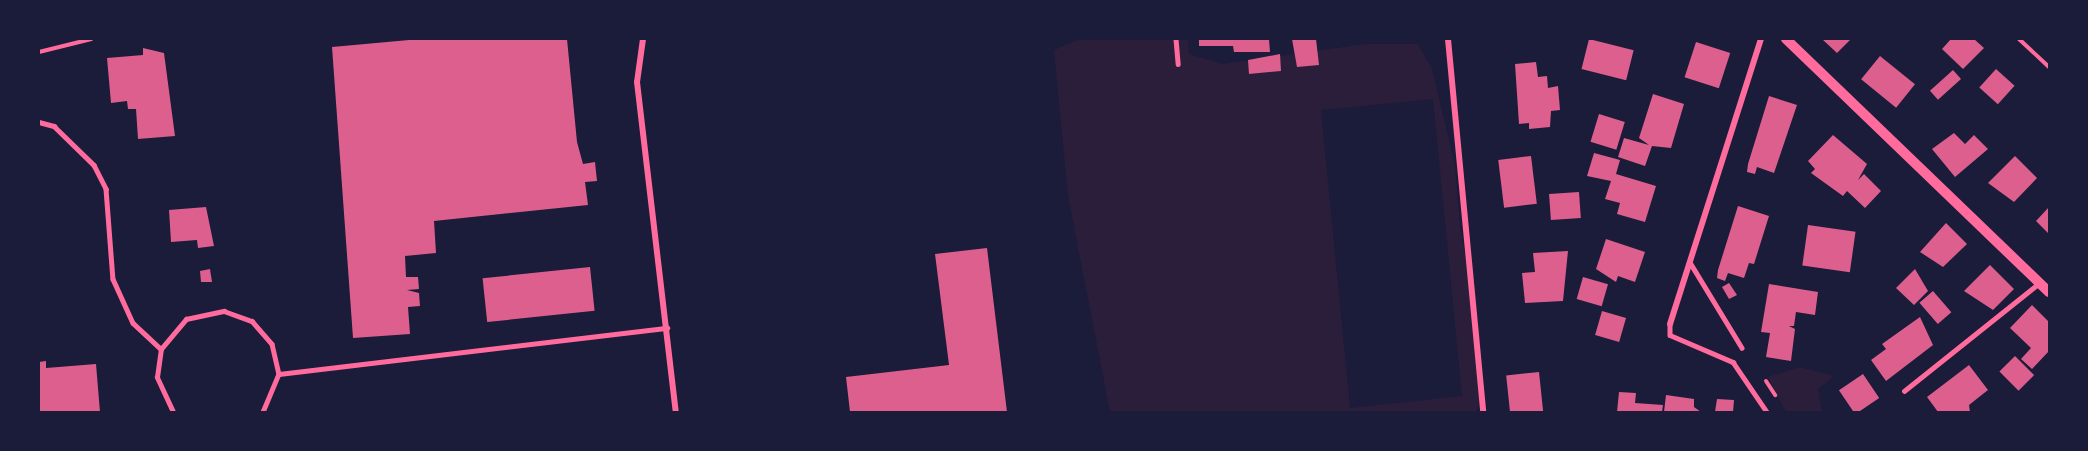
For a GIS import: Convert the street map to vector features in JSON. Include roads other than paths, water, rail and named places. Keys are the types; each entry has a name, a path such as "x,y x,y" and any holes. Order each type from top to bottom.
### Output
{"street":[{"path":"643,39 637,82 676,412"},
{"path":"1448,39 1483,412"},
{"path":"1670,324 1761,39"},
{"path":"1786,39 2049,292"}],"lane":[{"path":"1176,39 1178,64"},
{"path":"39,122 54,126 94,165 106,189 113,279 133,323 161,349"},
{"path":"1691,264 1742,348"},
{"path":"1904,391 2039,282"},
{"path":"173,412 157,377 161,349 186,319 224,310 264,331 279,374 262,412"},
{"path":"1670,324 1670,335 1733,362 1767,412"},
{"path":"279,374 667,328"}]}
